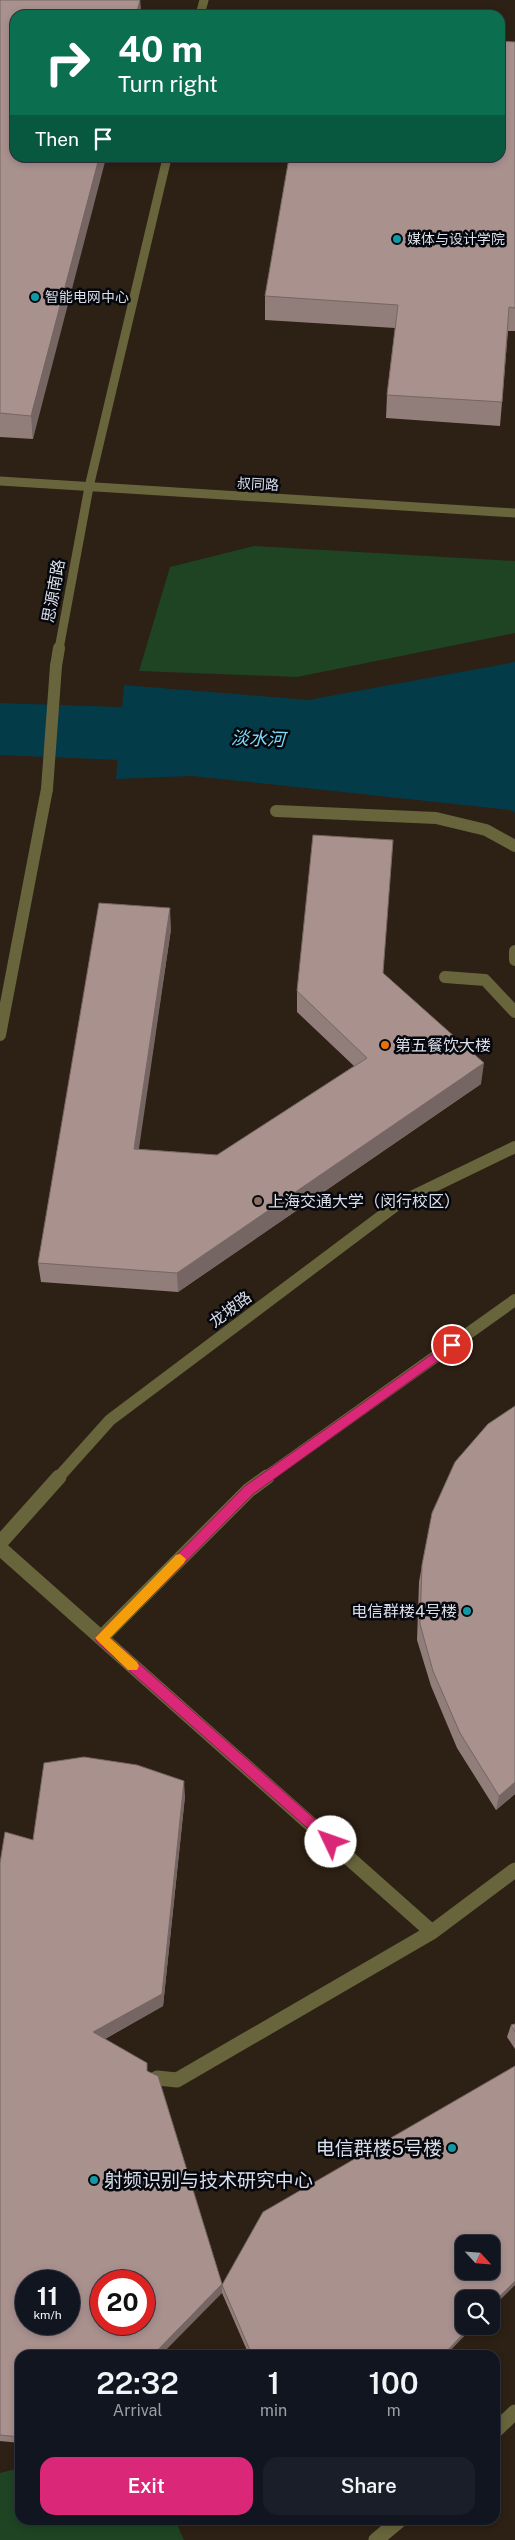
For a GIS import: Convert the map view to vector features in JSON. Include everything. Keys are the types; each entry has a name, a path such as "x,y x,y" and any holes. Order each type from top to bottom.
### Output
{"street":[{"name":"思源南路","path":"0,1034 47,789 56,666 89,487 166,162"},
{"name":"叔同路","path":"0,482 515,513"},
{"path":"276,811 436,818 486,830 515,846"},
{"path":"515,951 515,960"},
{"path":"445,977 485,980 515,1012"},
{"name":"龙坡路","path":"0,1543 110,1420 399,1203 515,1148"},
{"path":"101,1638 249,1490 515,1300"},
{"path":"0,1548 432,1932"},
{"path":"157,2078 177,2080 432,1932 515,1870"},
{"path":"500,2426 515,2412"},
{"path":"376,2540 394,2525"}],"shaded area":[{"name":"上海交通大学（闵行校区）","path":"0,0 515,0 515,2540 0,2540"}],"green space":[{"path":"254,546 515,561 515,633 297,677 139,671 170,567"},
{"path":"15,2469 15,2525 177,2525 184,2540 0,2540 0,2473"}],"water":[{"path":"515,662 515,813 511,810 192,776 116,779 124,685 308,700"}],"building":[{"name":"智能电网中心","path":"0,0 140,0 137,10 10,10 10,162 98,162 31,416 0,413"},
{"name":"媒体与设计学院","path":"505,41 515,42 515,308 509,307 502,402 387,395 398,305 265,296 288,162 505,162"},
{"name":"第五餐饮大楼","path":"313,835 393,840 383,973 484,1063 177,1273 38,1263 99,903 170,908 134,1149 217,1155 367,1058 297,991"},
{"name":"电信群楼4号楼","path":"515,1406 515,1782 499,1796 460,1733 433,1671 420,1624 422,1565 432,1513 455,1462 488,1424"},
{"name":"射频识别与技术研究中心","path":"84,1757 137,1765 184,1781 162,1994 93,2032 147,2063 147,2071 158,2076 222,2284 158,2350 15,2350 15,2436 0,2435 0,1863 5,1832 33,1840 44,1763"},
{"path":"515,2024 515,2032 511,2025"},
{"name":"电信群楼5号楼","path":"515,2066 515,2281 500,2296 500,2290 455,2290 455,2335 462,2335 448,2350 250,2350 222,2285 263,2212"}],"waterway":[{"name":"淡水河","path":"0,729 240,738"}],"slow traffic":[{"path":"132,1666 101,1638 180,1559"}],"place":[{"name":"媒体与设计学院","path":"397,239"},
{"name":"智能电网中心","path":"35,297"},
{"name":"第五餐饮大楼","path":"385,1045"},
{"name":"上海交通大学（闵行校区）","path":"258,1201"},
{"name":"电信群楼4号楼","path":"467,1611"},
{"name":"电信群楼5号楼","path":"452,2148"},
{"name":"射频识别与技术研究中心","path":"94,2180"}],"route":[{"path":"331,1842 101,1638 249,1490 452,1345"}]}
